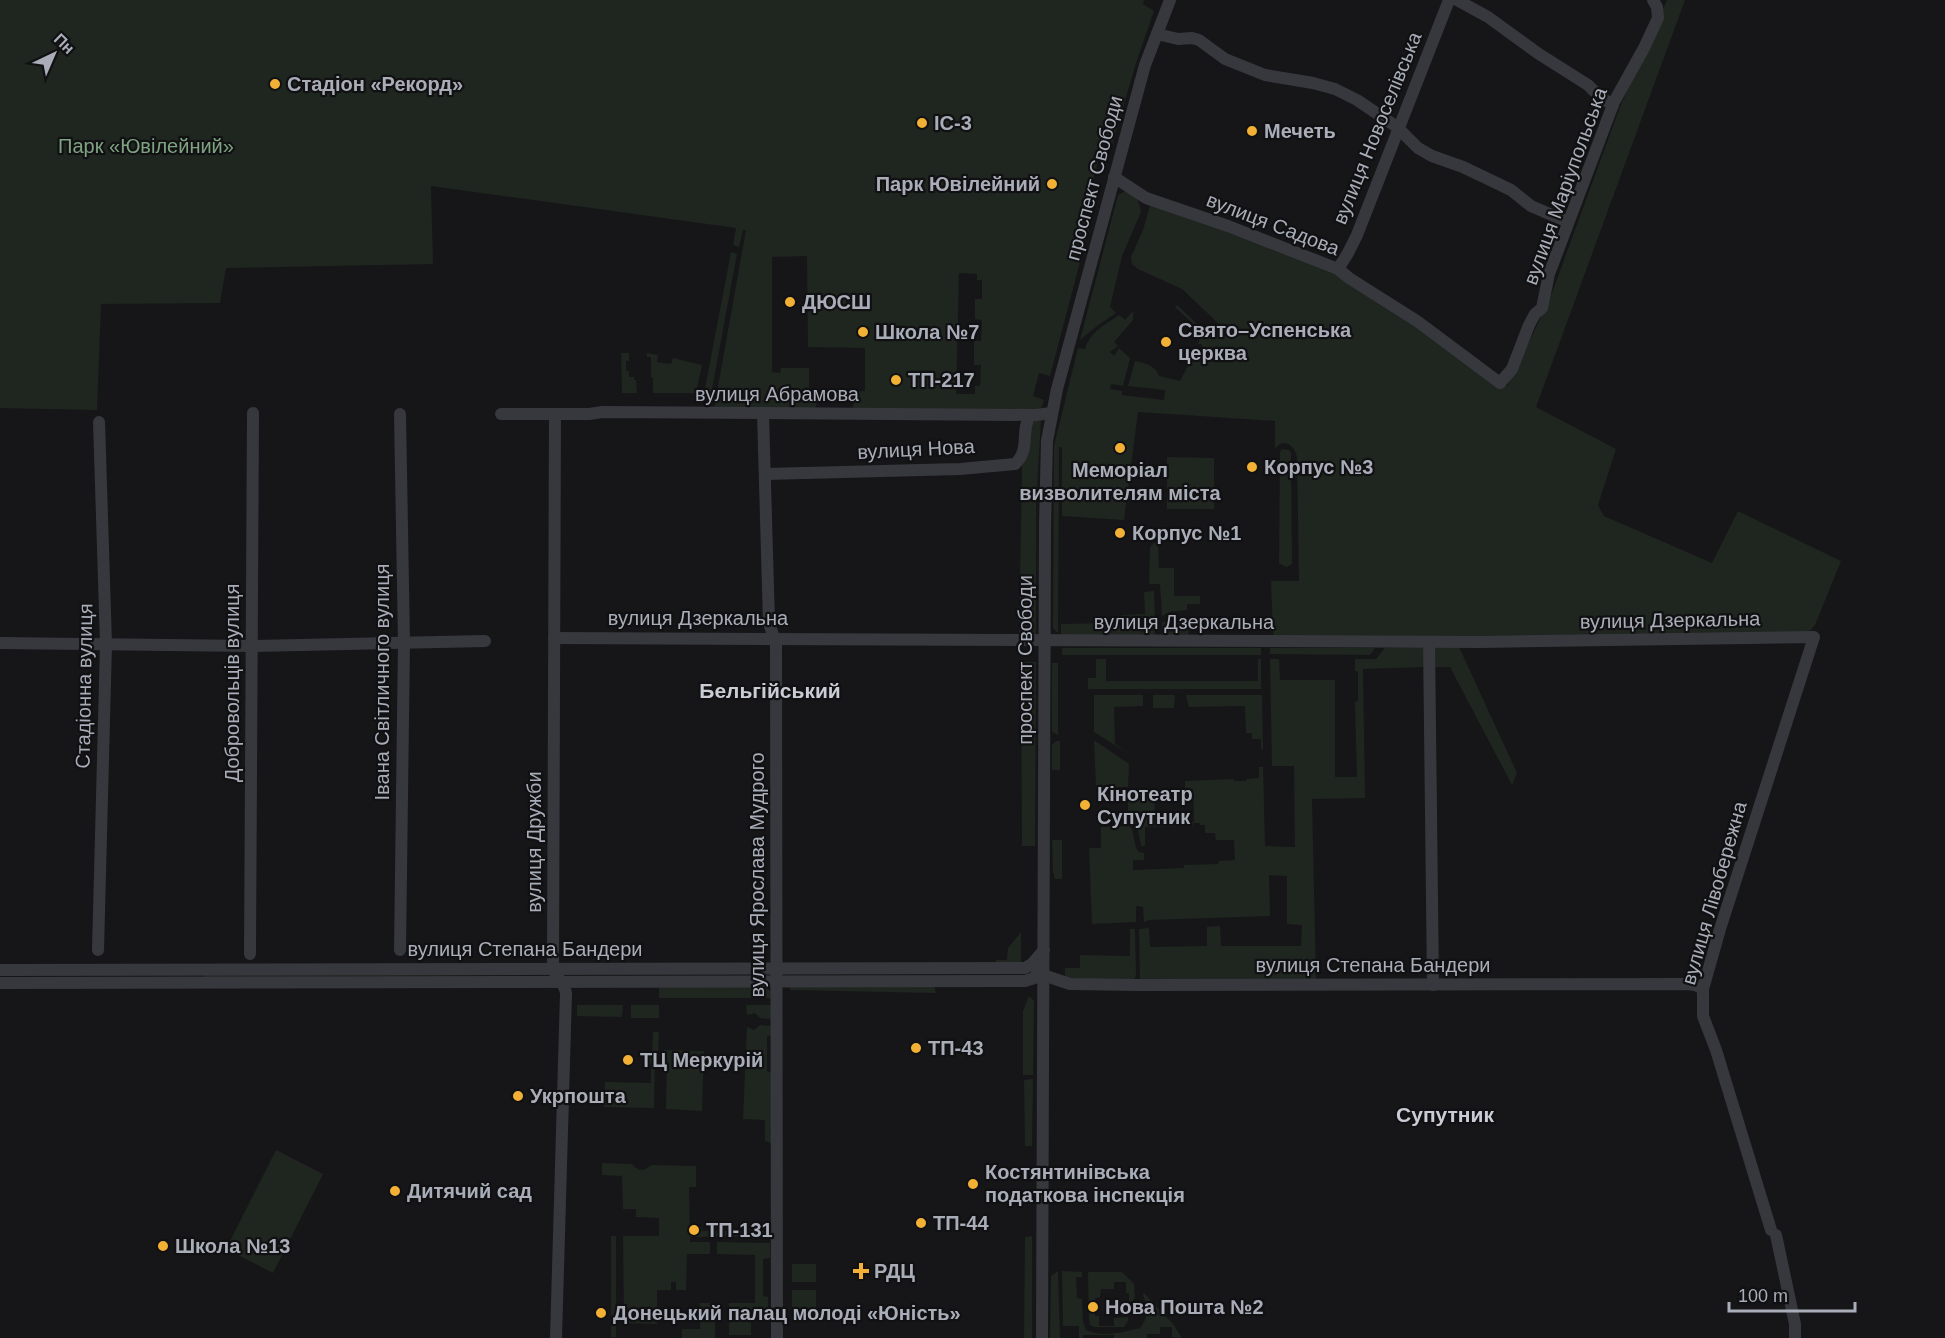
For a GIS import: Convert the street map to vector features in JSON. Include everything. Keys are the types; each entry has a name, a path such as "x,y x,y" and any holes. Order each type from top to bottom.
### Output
{"street":[{"name":"проспект Свободи","path":"1042,1338 1044,641 1047,441 1052,412 1145,65 1170,0"},
{"name":"вулиця Новоселівська","path":"1338,269 1357,235 1449,0"},
{"path":"1457,0 1488,17 1539,54 1588,85 1600,97 1613,105"},
{"name":"вулиця Маріупольська","path":"1500,383 1512,369 1529,325 1535,314 1542,308 1549,274 1613,105 1658,18 1658,7 1653,0"},
{"path":"1157,34 1178,39 1199,40 1225,58 1265,75 1335,89 1357,100 1399,128 1418,148 1432,156 1463,167 1510,190 1531,206 1568,222"},
{"name":"вулиця Садова","path":"1114,177 1146,198 1228,226 1338,269 1417,321 1500,383"},
{"name":"вулиця Абрамова","path":"501,414 603,412 1030,415 1052,412"},
{"name":"Добровольців вулиця","path":"249,954 253,413"},
{"name":"вулиця Ярослава Мудрого","path":"763,413 769,623 776,644 777,1338"},
{"name":"Івана Світличного вулиця","path":"400,414 404,642 400,950"},
{"name":"вулиця Дружби","path":"553,969 555,414"},
{"name":"вулиця Нова","path":"765,474 960,469 1016,464 1024,452 1026,423 1030,415"},
{"name":"Стадіонна вулиця","path":"98,950 106,644 99,422"},
{"name":"вулиця Дзеркальна","path":"554,638 1429,642 1814,637"},
{"name":"вулиця Лівобережна","path":"1795,1338 1795,1324 1773,1232 1716,1050 1703,1016 1703,989 1720,929 1814,637"},
{"path":"0,643 252,646 485,641"},
{"path":"1429,642 1433,985"},
{"path":"1044,950 1025,974 1044,996"},
{"path":"553,969 562,981 566,993 556,1338"},
{"name":"вулиця Степана Бандери","path":"0,982 553,969 778,975"},
{"name":"вулиця Степана Бандери","path":"0,970 198,976 562,981 778,975 1025,974 1044,975 1060,982 1082,984 1687,984 1703,989"}],"green space":[{"name":"Парк «Ювілейний»","path":"0,0 1144,0 1143,4 1154,11 1112,145 1103,143 1090,191 1098,194 1050,376 1039,373 1033,396 1044,400 1042,407 1038,410 853,409 854,392 865,391 865,348 808,347 807,256 772,257 772,372 780,373 781,368 809,368 809,392 820,392 815,409 714,409 746,230 743,230 739,247 733,245 736,228 431,186 433,264 226,268 220,303 101,304 97,410 0,408","holes":["959,273 977,274 977,280 982,280 982,299 975,299 975,319 982,320 981,341 974,341 974,365 981,365 980,386 975,386 975,394 956,394"]},
{"path":"1667,0 1685,0 1536,407 1616,449 1598,505 1604,516 1712,563 1738,511 1841,561 1811,630 1805,632 1483,637 1275,637 1271,581 1299,581 1297,457 1293,449 1288,444 1281,443 1275,449 1275,421 1138,412 1124,520 1062,516 1062,447 1059,447 1058,633 1053,628 1054,446 1078,348 1085,349 1090,338 1098,329 1119,315 1125,320 1133,311 1133,320 1114,342 1118,346 1110,352 1114,356 1119,348 1130,358 1123,386 1111,384 1110,389 1122,391 1122,395 1164,400 1165,390 1128,386 1135,361 1152,367 1159,376 1180,381 1191,360 1201,359 1202,344 1198,344 1202,332 1175,307 1177,305 1210,336 1220,325 1182,289 1132,264 1131,257 1143,230 1150,206 1153,204 1335,272 1499,384 1507,386 1549,301 1620,107"},
{"path":"1126,191 1138,200 1141,212 1122,256 1110,307 1116,313 1080,340 1118,195"},
{"path":"731,252 737,254 710,400 703,399"},
{"path":"621,353 629,353 626,371 629,371 629,377 634,377 636,380 637,393 622,393"},
{"path":"647,353 658,355 657,362 671,364 673,358 702,365 696,393 653,393 651,357 647,357"},
{"path":"1041,419 1036,507 1036,633 1033,637 1019,638 1022,465 1031,421"},
{"path":"1282,449 1289,450 1291,453 1292,564 1286,567 1279,563 1280,452"},
{"path":"1167,457 1214,458 1214,509 1167,509"},
{"path":"1158,543 1159,568 1174,568 1174,596 1200,596 1200,604 1187,604 1187,610 1169,612 1162,616 1160,584 1149,584 1150,547"},
{"path":"1154,591 1155,617 1121,618 1121,615 1145,614 1144,592"},
{"path":"1155,622 1155,635 1061,636 1061,624"},
{"path":"1162,622 1187,622 1189,635 1162,635"},
{"path":"1423,647 1424,667 1363,669 1365,798 1312,799 1316,980 1140,982 1139,929 1149,928 1150,947 1207,946 1207,927 1220,926 1221,946 1301,946 1302,925 1287,924 1287,876 1269,875 1270,916 1144,922 1143,907 1136,906 1136,922 1092,924 1089,848 1101,848 1101,827 1129,826 1132,829 1136,848 1139,852 1144,853 1144,860 1133,860 1133,870 1184,868 1184,865 1218,864 1219,861 1235,860 1234,840 1216,840 1215,833 1205,833 1205,825 1200,825 1200,823 1193,823 1193,826 1145,827 1145,845 1142,847 1137,829 1128,821 1128,794 1154,794 1156,825 1160,824 1160,814 1185,813 1186,822 1194,822 1193,789 1185,789 1185,781 1233,779 1234,781 1246,781 1259,778 1259,767 1263,767 1265,846 1295,847 1294,766 1272,766 1270,659 1279,659 1280,680 1335,680 1335,777 1357,777 1355,702 1358,701 1358,671 1355,671 1355,659 1376,659 1385,648"},
{"path":"1434,647 1459,647 1517,773 1512,785 1450,667 1434,667"},
{"path":"1062,648 1261,648 1261,655 1062,655"},
{"path":"1270,648 1375,648 1370,655 1270,654"},
{"path":"1096,659 1106,659 1106,681 1258,681 1258,659 1261,659 1261,689 1088,689 1088,678 1096,678"},
{"path":"1021,662 1036,662 1035,846 1022,846"},
{"path":"1052,663 1058,663 1058,735 1052,732"},
{"path":"1094,695 1143,695 1143,706 1114,707 1115,744 1131,755 1094,732"},
{"path":"1153,695 1175,695 1174,708 1153,708"},
{"path":"1186,695 1262,695 1263,749 1261,749 1261,739 1252,739 1252,733 1246,733 1245,706 1189,707"},
{"path":"1094,740 1129,764 1128,787 1096,787"},
{"path":"1060,741 1060,770 1052,770 1052,745"},
{"path":"1052,840 1062,840 1062,879 1055,879 1053,872"},
{"path":"1130,929 1135,929 1136,976 1132,982 1065,978 1065,968 1080,968 1080,955 1130,956"},
{"path":"1021,932 1021,962 996,963 996,960 1007,960 1008,948"},
{"path":"203,975 532,975 205,977"},
{"path":"934,985 936,993 790,990 790,986"},
{"path":"659,986 764,986 773,993 774,998 659,998"},
{"path":"1029,996 1034,1001 1033,1075 1023,1075 1023,1011"},
{"path":"577,1005 623,1005 622,1017 577,1016"},
{"path":"631,1005 659,1005 659,1018 631,1018"},
{"path":"746,1005 774,1005 773,1019 760,1018 755,1013 747,1015"},
{"path":"760,1025 773,1026 773,1035 767,1036 767,1071 773,1074 773,1144 765,1141 765,1120 743,1119 747,1027 754,1030"},
{"path":"653,1032 659,1032 658,1056 655,1056 654,1108 604,1107 605,1082 651,1083 649,1057 652,1056"},
{"path":"664,1050 704,1051 702,1111 666,1109 667,1057 664,1056"},
{"path":"1033,1079 1032,1146 1025,1146 1024,1080"},
{"path":"276,1150 323,1174 273,1273 226,1249"},
{"path":"602,1163 632,1164 641,1170 651,1165 696,1166 696,1187 689,1187 690,1234 698,1234 697,1227 701,1227 702,1231 768,1231 773,1236 690,1237 690,1242 710,1242 710,1254 687,1254 686,1290 676,1290 676,1282 671,1282 671,1290 657,1290 657,1324 624,1323 623,1236 659,1236 659,1218 636,1217 636,1209 623,1209 622,1176 602,1175"},
{"path":"611,1236 616,1236 616,1337 611,1337"},
{"path":"1032,1236 1032,1338 1024,1338 1025,1237"},
{"path":"717,1242 770,1243 770,1258 763,1259 763,1296 768,1297 768,1310 729,1309 729,1303 755,1303 755,1255 717,1254"},
{"path":"792,1264 816,1264 816,1282 792,1282"},
{"path":"1058,1271 1060,1338 1050,1338 1051,1276"},
{"path":"1062,1271 1082,1272 1082,1277 1076,1277 1077,1298 1082,1299 1083,1322 1086,1330 1105,1334 1140,1328 1147,1312 1144,1293 1173,1324 1182,1338 1172,1337 1172,1327 1160,1327 1160,1334 1147,1334 1147,1338 1083,1335 1083,1338 1079,1338 1079,1326 1063,1326"},
{"path":"1088,1272 1122,1272 1134,1284 1133,1301 1129,1301 1129,1293 1126,1293 1126,1282 1114,1282 1114,1289 1101,1289 1100,1297 1095,1298 1095,1316 1099,1316 1099,1326 1114,1326 1114,1318 1128,1317 1124,1327 1094,1327 1090,1325"},
{"path":"792,1290 816,1290 816,1312 792,1312"},
{"path":"700,1303 720,1303 720,1313 715,1314 715,1338 682,1338 682,1329 700,1329"},
{"path":"729,1316 751,1316 751,1335 729,1335"}],"place":[{"name":"Стадіон «Рекорд»","path":"275,84"},
{"name":"ІС-3","path":"922,123"},
{"name":"Мечеть","path":"1252,131"},
{"name":"Парк Ювілейний","path":"1052,184"},
{"name":"ДЮСШ","path":"790,302"},
{"name":"Школа №7","path":"863,332"},
{"name":"Свято–Успенська церква","path":"1166,342"},
{"name":"ТП-217","path":"896,380"},
{"name":"Меморіал визволителям міста","path":"1120,448"},
{"name":"Корпус №3","path":"1252,467"},
{"name":"Корпус №1","path":"1120,533"},
{"name":"Кінотеатр Супутник","path":"1085,805"},
{"name":"ТП-43","path":"916,1048"},
{"name":"ТЦ Меркурій","path":"628,1060"},
{"name":"Укрпошта","path":"518,1096"},
{"name":"Костянтинівська податкова інспекція","path":"973,1184"},
{"name":"Дитячий сад","path":"395,1191"},
{"name":"ТП-44","path":"921,1223"},
{"name":"ТП-131","path":"694,1230"},
{"name":"Школа №13","path":"163,1246"},
{"name":"РДЦ","path":"861,1271"},
{"name":"Нова Пошта №2","path":"1093,1307"},
{"name":"Донецький палац молоді «Юність»","path":"601,1313"}],"district":[{"name":"Бельгійський","path":"770,690"},
{"name":"Супутник","path":"1445,1114"}]}
